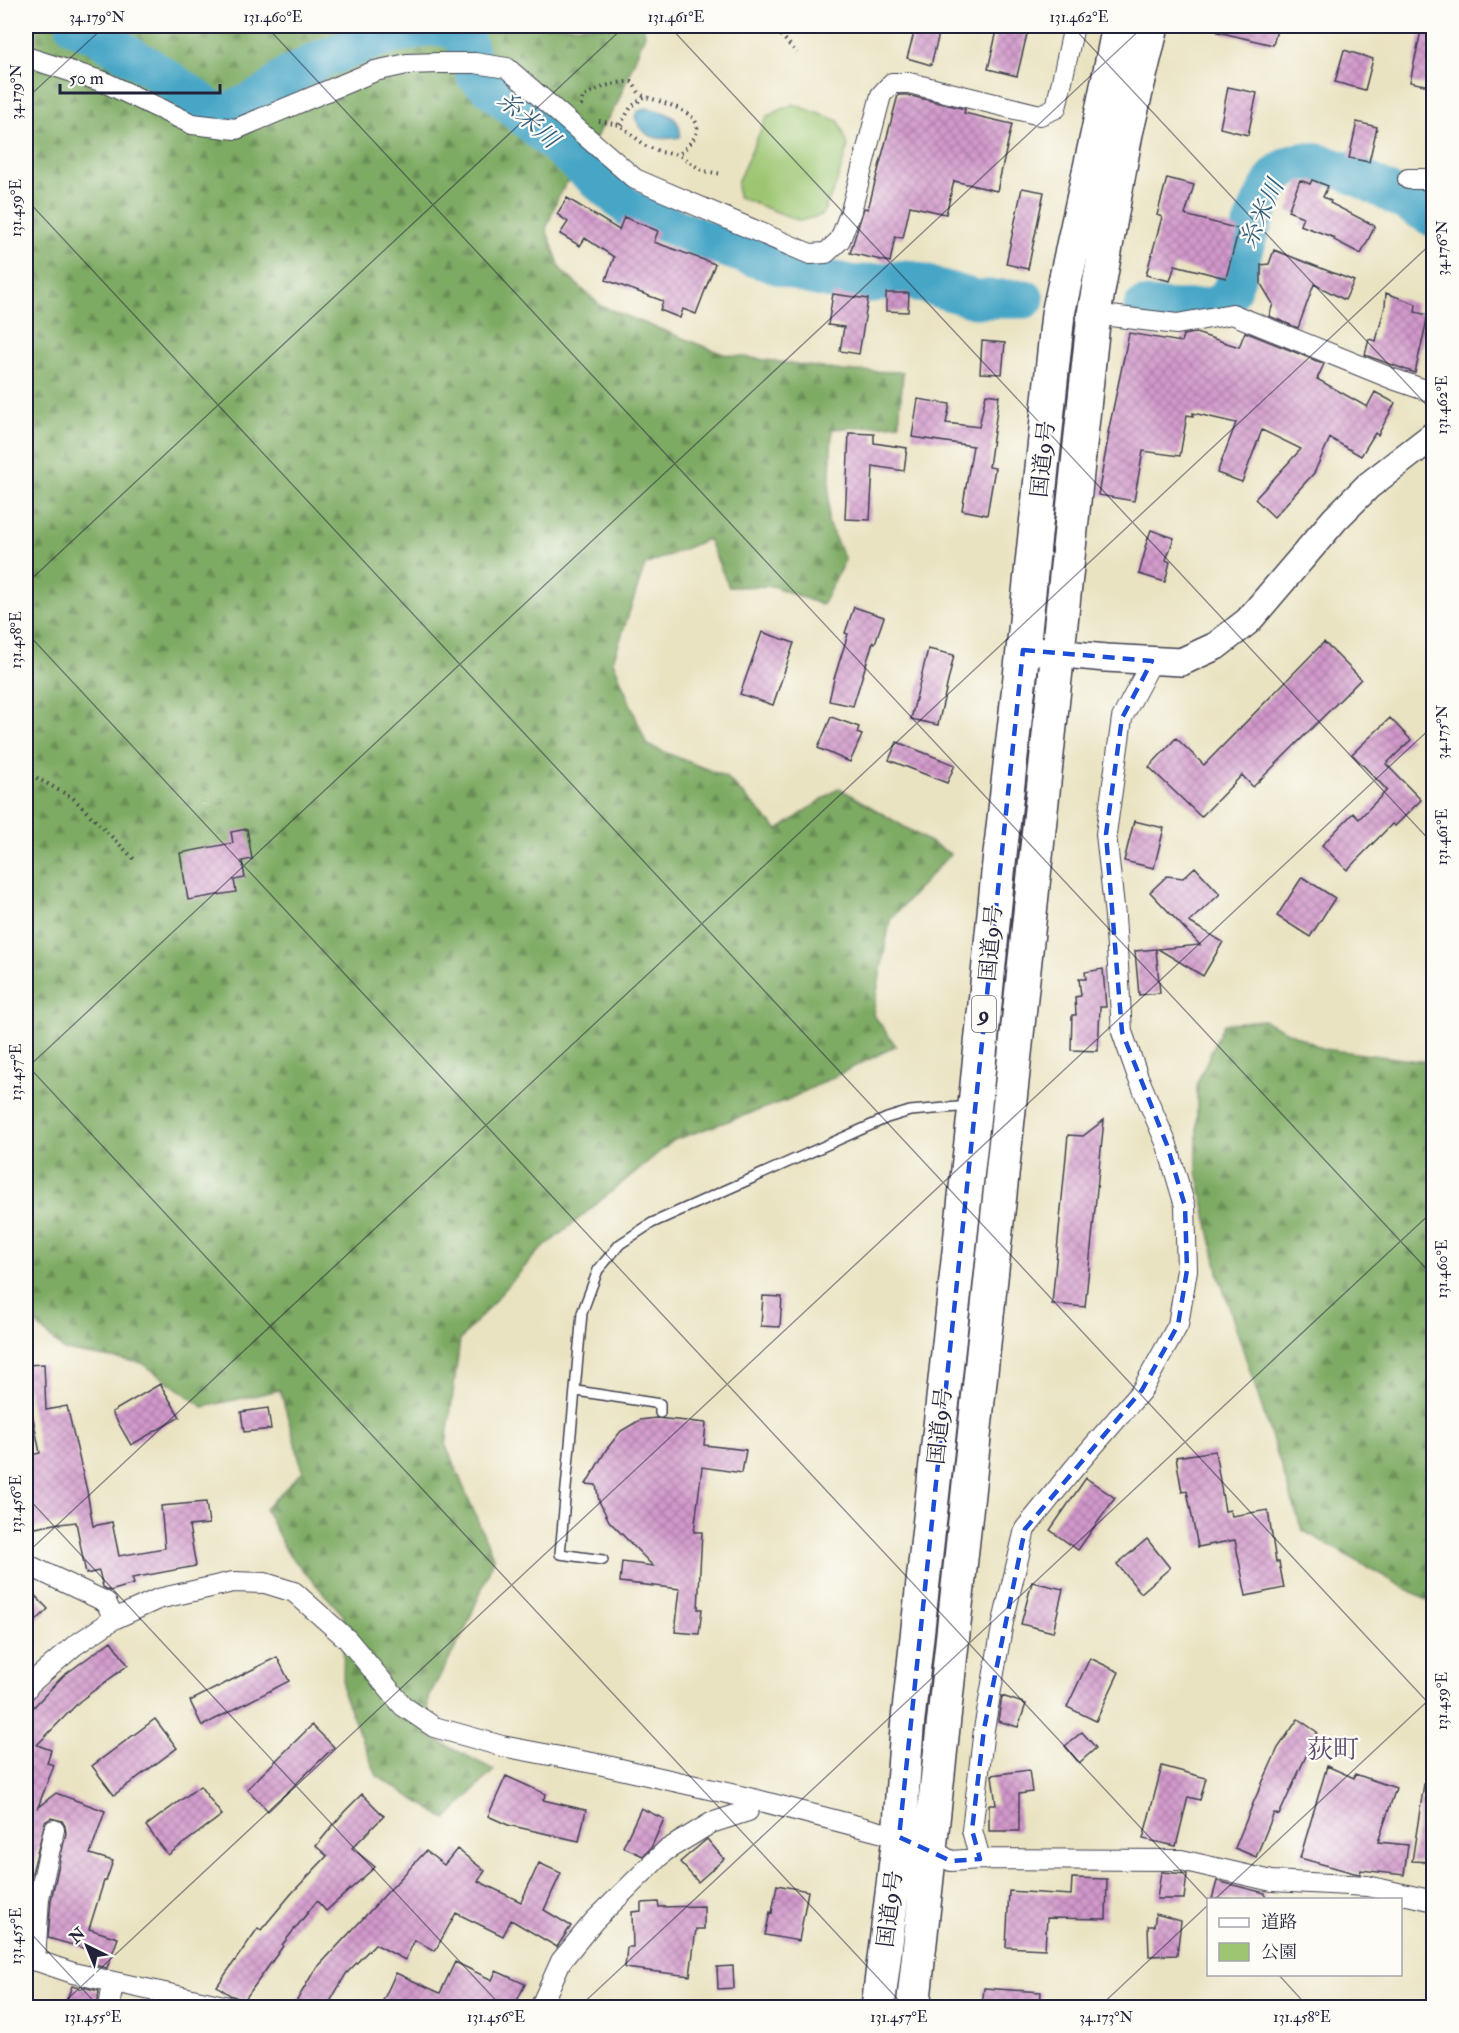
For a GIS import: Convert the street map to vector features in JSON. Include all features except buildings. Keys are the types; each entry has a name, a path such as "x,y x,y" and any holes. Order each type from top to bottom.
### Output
{"highway":[{"name":"国道9号","path":"878,2007 898,1837 908,1718 1058,314 1119,26"},
{"name":"国道9号","path":"913,2007 1094,315 1126,133 1152,26"}],"street":[{"path":"26,57 104,82 192,124 236,129 375,70 407,64 475,63 507,68 574,116 635,179 810,254 826,253 840,240 852,211 880,95 892,83 909,83 1040,115 1056,108 1074,26"},
{"path":"1408,179 1434,179"},
{"path":"1094,315 1177,324 1232,314 1393,380 1434,393"},
{"path":"1023,650 1181,662 1216,646 1248,621 1335,519 1368,486 1434,435"},
{"path":"980,1859 972,1830 984,1729 1003,1622 1025,1529 1142,1390 1178,1325 1187,1270 1185,1206 1167,1145 1122,1032 1115,916 1106,834 1122,718 1152,661"},
{"path":"26,1564 106,1602 114,1619"},
{"path":"26,1690 74,1646 114,1619 158,1599 233,1582 265,1583 294,1592 348,1639 403,1706 434,1727 502,1746 603,1765 753,1799 898,1837 929,1848 951,1861 980,1859 1181,1860 1272,1881 1367,1887 1434,1901"},
{"path":"540,2007 561,1961 594,1921 665,1851 711,1823 748,1810 753,1799"},
{"path":"54,1830 39,1898 30,1959 113,1983 233,2007"},
{"path":"109,2007 113,1983"}],"lane":[{"path":"603,1560 560,1554 577,1391 582,1313 598,1270 620,1244 652,1223 887,1118 910,1110 975,1105"},
{"path":"577,1391 660,1404 660,1413"}],"path":[{"path":"772,26 797,53"},
{"path":"679,155 694,138 697,129 696,123 680,108 639,93 632,82 621,81 583,97 574,116 589,117 620,125 646,146 661,152 679,155 703,171 722,174"},
{"path":"620,125 631,107 645,96"},
{"path":"26,772 73,798 135,860"}],"highlighted area":[{"path":"1023,650 1152,661 1122,718 1106,834 1122,1032 1167,1145 1185,1206 1187,1270 1178,1325 1142,1390 1025,1529 984,1729 972,1830 980,1859 951,1861 899,1837"}],"green space":[{"path":"26,26 643,26 645,34 617,104 559,195 546,229 561,270 601,306 723,354 843,371 903,372 899,424 832,429 828,523 845,560 822,605 773,586 729,587 708,539 645,565 613,661 647,745 726,777 778,830 839,788 950,854 890,920 873,1014 896,1046 785,1101 674,1140 536,1254 460,1340 446,1446 494,1559 465,1630 428,1698 427,1735 494,1770 446,1819 377,1776 343,1693 344,1616 287,1552 265,1509 303,1471 280,1390 203,1407 142,1363 63,1350 26,1314"},
{"path":"793,104 839,121 848,146 836,185 822,215 800,221 738,197 737,183 767,116"},
{"path":"1263,1020 1324,1049 1433,1061 1433,1604 1302,1530 1219,1276 1197,1172 1197,1083 1224,1024"}],"water":[{"path":"646,108 665,113 675,119 680,130 680,137 665,139 653,137 642,130 635,117 637,112"}],"waterway":[{"name":"糸米川","path":"75,26 95,34 148,66 209,109 227,113 269,93 286,77 322,59 382,37 427,27 454,27 467,44 475,74 630,209 728,249 811,276 856,285 907,279 975,299 1025,299"},
{"name":"糸米川","path":"1143,307 1196,308 1216,305 1223,301 1234,285 1249,232 1269,187 1280,172 1298,162 1314,162 1349,173 1387,191 1434,218"}],"district":[{"name":"荻町","path":"1333,1750"}]}
